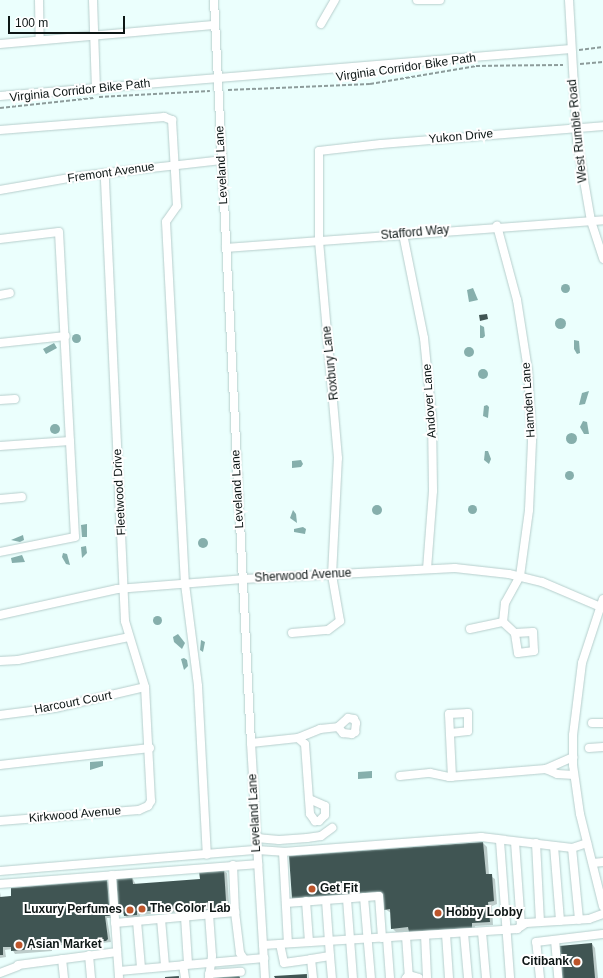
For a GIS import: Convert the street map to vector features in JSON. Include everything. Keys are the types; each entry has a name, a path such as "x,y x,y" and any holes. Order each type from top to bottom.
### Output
{"street":[{"path":"39,0 40,39"},
{"path":"92,0 96,90"},
{"name":"Leveland Lane","path":"214,0 214,25 218,76 242,579 265,978"},
{"path":"321,24 335,0"},
{"path":"418,0 440,0"},
{"name":"West Rumble Road","path":"568,0 576,128 591,221 603,259"},
{"path":"0,44 40,39 94,36 214,25"},
{"path":"0,96 96,90 218,76 571,49"},
{"path":"0,130 164,117 172,120 177,206 166,222 185,584 198,686 207,855"},
{"name":"Yukon Drive","path":"319,151 381,144 603,126"},
{"name":"Roxbury Lane","path":"292,634 328,630 340,621 332,575 338,458 319,240 319,151"},
{"name":"Fremont Avenue","path":"0,190 106,173 174,164 222,160"},
{"name":"Fleetwood Drive","path":"106,173 124,589 129,636 145,687 152,796 148,806"},
{"name":"Stafford Way","path":"226,248 497,226 603,220"},
{"name":"Hamden Lane","path":"497,226 516,300 530,404 531,476 520,576"},
{"path":"0,239 59,232 66,336 75,537 0,552"},
{"name":"Andover Lane","path":"403,234 424,338 432,410 433,491 427,569"},
{"path":"0,295 10,293"},
{"path":"0,343 66,336"},
{"path":"0,400 15,399"},
{"path":"0,446 70,441"},
{"path":"0,499 22,497"},
{"name":"Sherwood Avenue","path":"0,615 23,612 86,594 124,589 242,579 427,569 483,570 520,576 565,590 602,604"},
{"path":"502,622 505,603 520,576"},
{"path":"602,604 591,634 578,687 573,757 574,776 587,843 603,906"},
{"path":"470,629 502,622"},
{"path":"502,622 515,633"},
{"path":"0,661 18,660 129,636"},
{"name":"Harcourt Court","path":"0,715 55,708 145,687"},
{"path":"592,724 603,723"},
{"path":"251,742 298,738 320,729 338,727"},
{"path":"450,733 452,777"},
{"path":"298,738 305,744 309,799"},
{"path":"0,765 150,748"},
{"path":"589,748 603,748"},
{"path":"400,776 430,773 452,777 546,769 573,757"},
{"path":"546,769 557,774 574,776"},
{"name":"Kirkwood Avenue","path":"0,822 140,810 148,806"},
{"path":"256,838 280,840 307,838 321,836 332,828"},
{"path":"0,871 257,850 282,852 481,837 500,841 536,843 572,848 587,843"},
{"path":"500,841 510,978"},
{"path":"515,842 521,926"},
{"path":"536,843 540,922"},
{"path":"554,846 560,921"},
{"path":"572,848 579,920"},
{"path":"282,852 286,903 284,963 330,956"},
{"path":"593,863 603,862"},
{"path":"0,884 258,864"},
{"path":"209,914 209,976 242,975 244,960 240,953 235,912 233,865"},
{"path":"112,875 119,975 141,968 264,958"},
{"path":"286,903 379,896 390,978"},
{"path":"364,897 371,978"},
{"path":"347,899 353,978"},
{"path":"326,900 332,978"},
{"path":"306,901 309,942"},
{"path":"115,923 235,912"},
{"path":"263,945 506,930 526,923 579,920 603,914"},
{"path":"184,978 186,964 185,917"},
{"path":"162,919 165,966"},
{"path":"137,921 141,968"},
{"path":"482,932 486,978"},
{"path":"464,933 468,978"},
{"path":"446,934 449,978"},
{"path":"540,978 536,942 603,934"},
{"path":"425,935 427,978"},
{"path":"406,936 408,976 419,978"},
{"path":"555,940 558,978"},
{"path":"0,972 18,965 117,952"},
{"path":"89,955 91,978"},
{"path":"62,959 64,978"},
{"path":"311,959 313,978"}],"path":[{"path":"571,49 603,46"},
{"path":"580,64 603,62"},
{"name":"Virginia Corridor Bike Path","path":"228,90 370,84 476,66 563,65"},
{"name":"Virginia Corridor Bike Path","path":"0,108 88,98 210,91"}],"water":[{"path":"565,283 570,288 565,293 560,288"},
{"path":"473,288 478,300 469,302 467,290"},
{"path":"560,317 564,319 566,323 564,327 560,329 556,327 554,323 556,319"},
{"path":"480,325 484,327 485,336 483,338 480,338"},
{"path":"76,333 81,338 76,343 71,338"},
{"path":"574,340 579,341 580,353 577,354 574,349"},
{"path":"54,343 57,348 46,354 43,349"},
{"path":"469,347 474,352 469,357 464,352"},
{"path":"481,369 485,369 487,370 487,378 481,379 478,376 478,372"},
{"path":"589,391 585,404 579,405 582,393"},
{"path":"487,405 489,407 488,418 483,416 484,406"},
{"path":"583,421 587,422 589,434 584,434 580,427"},
{"path":"53,424 57,424 59,425 59,433 53,434 50,431 50,427"},
{"path":"569,433 573,433 575,434 575,442 569,443 566,440 566,436"},
{"path":"485,451 488,451 491,459 489,464 484,460"},
{"path":"301,460 303,464 301,467 292,468 292,461"},
{"path":"567,471 571,471 573,475 571,479 567,479 565,477 565,473"},
{"path":"472,504 477,509 472,514 467,509"},
{"path":"377,505 382,510 377,515 372,510"},
{"path":"293,510 296,514 297,523 290,518"},
{"path":"87,524 87,537 82,537 81,525"},
{"path":"303,527 306,529 305,534 294,532 294,529"},
{"path":"23,535 24,540 20,542 11,540"},
{"path":"201,538 205,538 208,543 205,548 201,548 198,545 198,541"},
{"path":"86,546 87,553 82,558 81,547"},
{"path":"63,553 67,554 70,565 66,564 62,557"},
{"path":"22,555 25,562 12,563 11,558"},
{"path":"157,615 162,620 157,625 152,620"},
{"path":"178,634 185,643 182,649 174,642 173,637"},
{"path":"201,640 205,642 203,652 200,650"},
{"path":"184,658 187,660 188,666 184,670 181,659"},
{"path":"103,761 103,766 90,770 90,762"},
{"path":"372,771 372,778 358,779 358,772"}],"building":[{"path":"487,314 488,319 480,321 479,315"},
{"path":"483,842 486,874 492,874 494,901 488,902 490,922 472,923 472,928 409,932 408,927 391,929 390,909 384,910 382,893 292,899 289,856"},
{"path":"224,869 226,901 221,901 221,908 208,909 207,906 137,912 137,915 124,916 123,908 117,909 115,878 132,876 133,884 200,879 199,871"},
{"path":"107,880 110,916 105,916 108,939 106,941 50,943 50,948 11,951 11,947 3,947 3,955 0,955 0,897 11,896 11,888"},
{"name":"Citibank","path":"592,943 595,978 561,978 559,946"},
{"path":"307,974 307,978 275,978 274,976"},
{"path":"239,975 240,978 213,978 213,977"},
{"path":"179,976 179,978 165,978 165,977"}],"place":[{"name":"Get Fit","path":"312,889"},
{"name":"The Color Lab","path":"142,909"},
{"name":"Luxury Perfumes","path":"130,910"},
{"name":"Hobby Lobby","path":"438,913"},
{"name":"Asian Market","path":"19,945"},
{"name":"Citibank","path":"577,962"}]}
